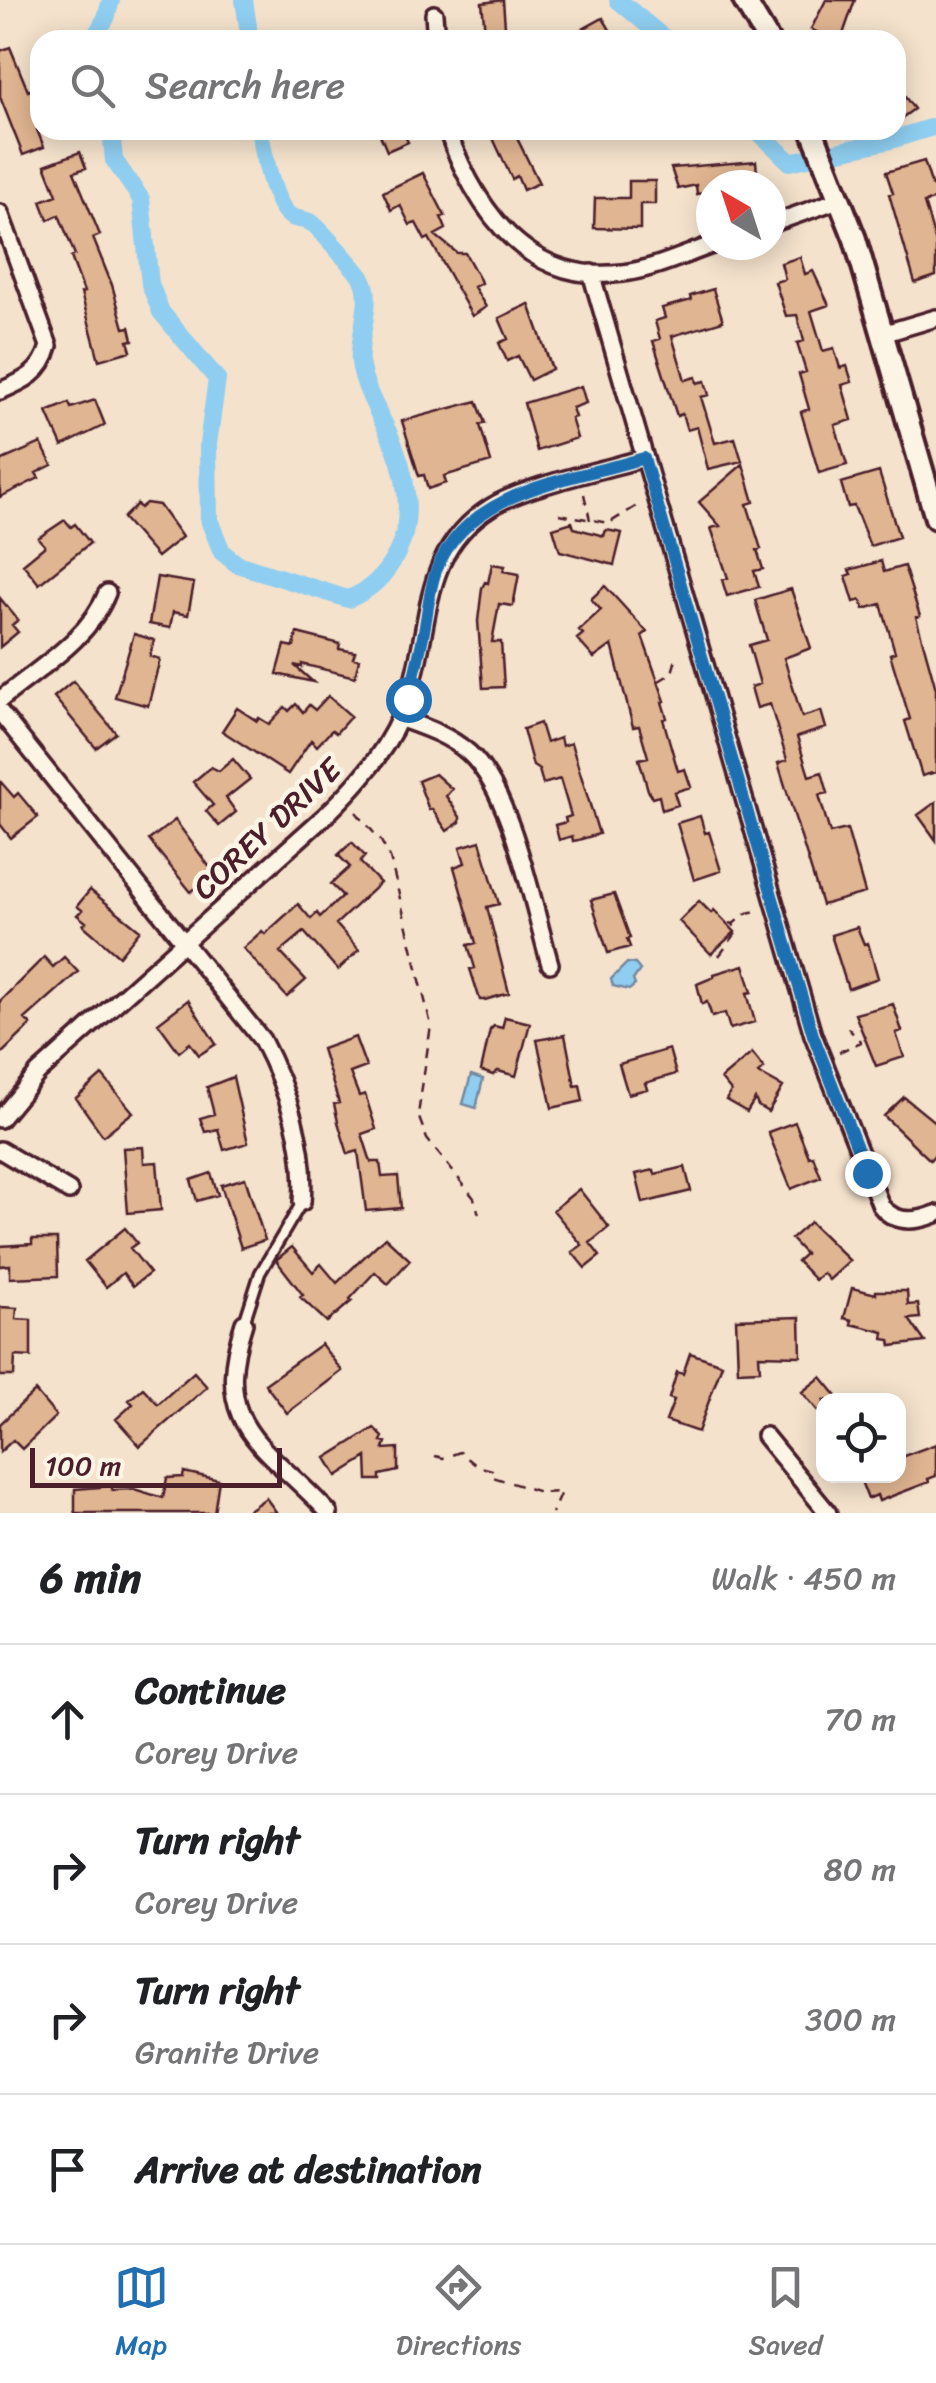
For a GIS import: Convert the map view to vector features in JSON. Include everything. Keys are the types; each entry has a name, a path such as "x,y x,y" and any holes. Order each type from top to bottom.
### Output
{"street":[{"path":"744,0 762,30"},
{"path":"434,14 435,30"},
{"path":"452,140 476,194 511,239 555,265 591,273 640,270 696,251"},
{"path":"816,140 841,198 936,518"},
{"path":"786,218 841,198"},
{"path":"0,213 49,346 34,374 0,391"},
{"path":"591,273 818,1049 881,1206 893,1218 908,1220 936,1214"},
{"path":"882,334 936,318"},
{"name":"COREY DRIVE","path":"0,1120 38,1074 326,815 364,776 399,718 420,656 435,573 466,528 508,498 644,458"},
{"path":"0,700 78,637 95,618 107,593"},
{"path":"0,712 245,1015 270,1056 296,1132 302,1166 302,1202"},
{"path":"399,718 456,743 492,782 550,964"},
{"path":"0,1150 69,1190"},
{"path":"244,1322 232,1375 244,1425 266,1454 329,1513"},
{"path":"765,1436 828,1513"}],"lane":[{"path":"244,1322 260,1273 302,1202"}],"path":[{"path":"584,491 590,521"},
{"path":"559,514 609,523 640,504"},
{"path":"659,682 672,673 678,654"},
{"path":"356,812 390,858 431,1026 418,1115 427,1139 474,1198 479,1214"},
{"path":"719,956 737,932 731,924 747,912 761,910"},
{"path":"838,1052 861,1042 848,1028"},
{"path":"435,1456 442,1458 460,1452 477,1466 492,1470 494,1477 544,1493 561,1492 552,1513"}],"water":[{"path":"627,963 640,970 629,990 613,986 611,979"},
{"path":"471,1075 483,1079 476,1108 463,1104"}],"building":[{"path":"503,0 505,30 485,30 482,3"},
{"path":"826,0 855,0 844,30 811,29"},
{"path":"603,18 610,30 581,30"},
{"path":"10,47 30,90 30,140 41,140 44,147 23,155 0,97 0,51"},
{"path":"906,98 914,109 906,115"},
{"path":"382,140 408,142 387,151"},
{"path":"494,140 518,140 539,183 523,190 517,176 512,179"},
{"path":"80,152 86,168 74,172 100,235 93,238 124,328 130,327 133,340 128,341 131,351 99,360 81,293 84,292 71,257 75,255 59,215 48,220 41,201 57,195 45,165"},
{"path":"756,161 757,170 696,170 696,185 678,189 671,168"},
{"path":"924,161 932,186 936,185 936,199 924,203 936,243 936,276 915,283 886,172"},
{"path":"423,173 445,216 441,217 446,229 435,235 457,253 465,253 480,280 474,287 486,307 472,316 429,238 425,240 416,223 410,225 400,205 391,210 383,192"},
{"path":"629,181 655,181 655,204 640,204 640,229 594,228 595,198 629,198"},
{"path":"800,257 805,274 813,271 829,305 811,311 823,351 834,348 840,368 847,366 852,382 842,385 852,420 835,425 847,465 819,473 801,412 809,409 799,374 806,372 797,343 804,341 797,315 786,316 775,282 785,279 781,263"},
{"path":"713,289 723,321 672,336 685,380 696,377 697,383 705,381 709,395 701,397 715,443 735,438 742,461 708,469 697,427 687,430 682,414 677,416 653,341 660,339 655,321 665,318 662,308"},
{"path":"529,304 552,369 530,380 518,356 507,361 499,343 508,339 499,318"},
{"path":"581,386 586,403 572,408 575,417 571,418 577,438 537,451 524,403"},
{"path":"95,400 105,425 62,446 47,412 69,403 71,408"},
{"path":"477,401 491,462 444,476 446,483 428,489 424,475 419,476 402,421"},
{"path":"41,443 52,465 36,473 39,478 0,497 0,461"},
{"path":"743,464 754,502 747,504 763,569 754,571 759,587 727,596 722,580 728,578 711,528 720,526 699,502"},
{"path":"879,472 899,537 870,546 854,506 848,507 841,483"},
{"path":"146,503 159,505 182,537 157,557 123,518 137,504 140,508"},
{"path":"65,520 71,527 75,524 90,543 39,584 23,564 45,546 38,538"},
{"path":"572,522 574,528 604,536 606,530 622,533 614,565 560,551 553,528"},
{"path":"881,561 884,572 904,566 936,689 936,772 922,776 905,721 910,719 890,654 895,652 881,604 864,609 861,600 854,602 846,576 851,574 849,570"},
{"path":"492,564 519,574 513,606 499,604 492,642 501,642 504,687 483,688 478,621 482,588 488,583"},
{"path":"157,577 194,583 188,615 173,612 170,628 149,624"},
{"path":"605,586 647,632 642,636 665,701 662,702 667,718 663,719 678,771 685,769 691,787 674,792 678,805 662,810 659,796 652,798 648,790 639,759 648,757 639,726 633,727 612,645 594,658 577,639 583,634 579,630 601,610 591,599"},
{"path":"791,589 811,648 784,658 802,717 821,711 826,728 797,737 809,776 822,772 828,793 819,795 830,833 847,829 865,893 822,905 778,763 787,760 770,704 757,708 751,687 760,684 749,645 767,640 755,600"},
{"path":"0,598 18,620 12,625 18,632 0,647"},
{"path":"297,633 355,652 353,658 359,659 355,677 302,664 294,665 313,682 277,674 285,645 294,647"},
{"path":"134,634 154,640 150,656 160,659 148,706 115,697"},
{"path":"73,681 116,733 96,748 54,697"},
{"path":"328,696 351,716 317,746 311,740 288,774 222,731 237,708 269,724 285,707 289,711 296,704 303,712 309,705 315,710"},
{"path":"540,723 546,743 560,738 562,746 571,743 599,834 573,841 572,836 559,840 555,825 571,816 560,779 543,784 539,770 533,766 523,729"},
{"path":"233,759 250,779 226,798 236,812 219,826 206,811 213,805 193,782 211,767 219,771"},
{"path":"435,774 452,789 446,796 460,817 460,822 447,831 429,810 418,781"},
{"path":"0,781 14,797 18,793 38,817 11,838 0,824"},
{"path":"936,802 936,840 918,815"},
{"path":"700,816 721,871 694,880 677,823"},
{"path":"175,820 214,873 191,892 149,840"},
{"path":"480,841 499,904 487,907 509,993 485,1000 480,1000 470,969 475,968 468,945 476,943 454,867 465,863 460,847"},
{"path":"352,842 365,856 360,862 380,883 336,924 359,950 338,970 304,932 280,952 306,980 287,997 243,948 298,904 311,919 317,913 320,917 343,896 331,884 350,867 338,855"},
{"path":"90,890 140,930 119,956 77,915 82,910 77,906"},
{"path":"614,894 630,947 608,953 591,900"},
{"path":"699,901 735,932 711,954 679,921"},
{"path":"857,927 864,944 868,943 878,978 848,989 831,935"},
{"path":"44,957 53,967 64,957 78,972 25,1019 31,1025 0,1055 0,1001"},
{"path":"744,965 755,1022 730,1029 725,1013 712,1017 707,1002 702,1004 697,984"},
{"path":"188,1000 216,1044 199,1055 190,1043 179,1052 158,1023"},
{"path":"893,1004 902,1031 896,1033 904,1057 876,1066 855,1014"},
{"path":"505,1017 530,1023 516,1076 481,1071 490,1030 494,1026 502,1028"},
{"path":"565,1035 575,1086 580,1085 583,1101 552,1108 537,1040"},
{"path":"355,1037 366,1067 350,1073 359,1096 365,1094 376,1129 362,1134 371,1162 380,1162 382,1177 398,1176 401,1208 366,1211 358,1151 348,1154 338,1122 334,1104 339,1103 322,1049"},
{"path":"669,1049 676,1074 645,1083 647,1089 628,1094 619,1064"},
{"path":"752,1053 764,1068 758,1073 783,1087 768,1112 755,1099 747,1112 726,1100 731,1091 721,1079"},
{"path":"102,1075 133,1112 103,1136 76,1098"},
{"path":"233,1077 248,1143 224,1150 218,1129 205,1132 200,1118 214,1114 207,1087"},
{"path":"904,1097 936,1123 936,1153 930,1160 884,1116"},
{"path":"795,1122 821,1177 791,1189 768,1132"},
{"path":"143,1147 144,1163 157,1162 161,1210 128,1213 123,1148"},
{"path":"685,1167 691,1191 643,1203 636,1174"},
{"path":"211,1173 218,1195 197,1201 191,1180"},
{"path":"245,1178 265,1240 241,1248 221,1185"},
{"path":"579,1189 609,1227 590,1243 600,1256 585,1268 572,1252 582,1245 553,1210"},
{"path":"810,1222 850,1261 829,1280 823,1273 815,1280 797,1261 805,1254 791,1239"},
{"path":"125,1228 137,1243 130,1248 150,1273 133,1286 123,1273 106,1287 85,1261"},
{"path":"385,1237 410,1260 388,1284 375,1272 352,1301 327,1322 300,1297 303,1295 276,1260 292,1247 313,1272 321,1264 337,1283"},
{"path":"32,1239 57,1239 58,1276 10,1278 10,1265 0,1266 0,1246 32,1244"},
{"path":"852,1288 876,1294 907,1291 908,1305 918,1304 920,1318 909,1319 925,1342 891,1346 890,1340 883,1339 884,1332 851,1324 852,1320 844,1318"},
{"path":"0,1307 17,1308 16,1319 31,1320 31,1357 15,1356 14,1376 0,1376"},
{"path":"800,1317 801,1356 759,1355 760,1370 738,1371 736,1319"},
{"path":"321,1344 342,1371 287,1413 265,1384"},
{"path":"690,1353 722,1364 698,1432 666,1421 674,1400 669,1398 677,1372 683,1374"},
{"path":"194,1372 207,1387 140,1446 116,1419 133,1404 129,1400 143,1388 158,1404"},
{"path":"821,1377 834,1393 816,1393 816,1409 802,1392"},
{"path":"35,1391 56,1416 22,1449 13,1440 0,1452 0,1424"},
{"path":"374,1428 383,1437 381,1441 386,1442 384,1449 398,1448 398,1471 380,1475 380,1480 368,1480 367,1457 337,1476 326,1458"},
{"path":"936,1444 936,1476 879,1501 877,1495 868,1499 862,1483 906,1483 906,1455"},
{"path":"184,1472 219,1480 214,1513 75,1513 75,1489 112,1486 112,1490 134,1489 163,1498 167,1478 183,1477"},
{"path":"266,1498 277,1513 244,1513"}],"waterway":[{"path":"99,30 111,0"},
{"path":"244,0 248,30"},
{"path":"618,0 654,30"},
{"path":"906,135 936,126"},
{"path":"112,140 114,160 141,199 150,284 161,312 217,379 208,444 209,520 222,552 237,564 348,599 377,581 397,553 406,525 404,478 360,363 367,298 363,280 315,226 292,217 284,209 270,176 261,140"},
{"path":"767,140 790,162 891,140"}],"route":[{"path":"408,699 435,573 454,540 492,506 508,498 644,458 813,1035 867,1173"}]}
